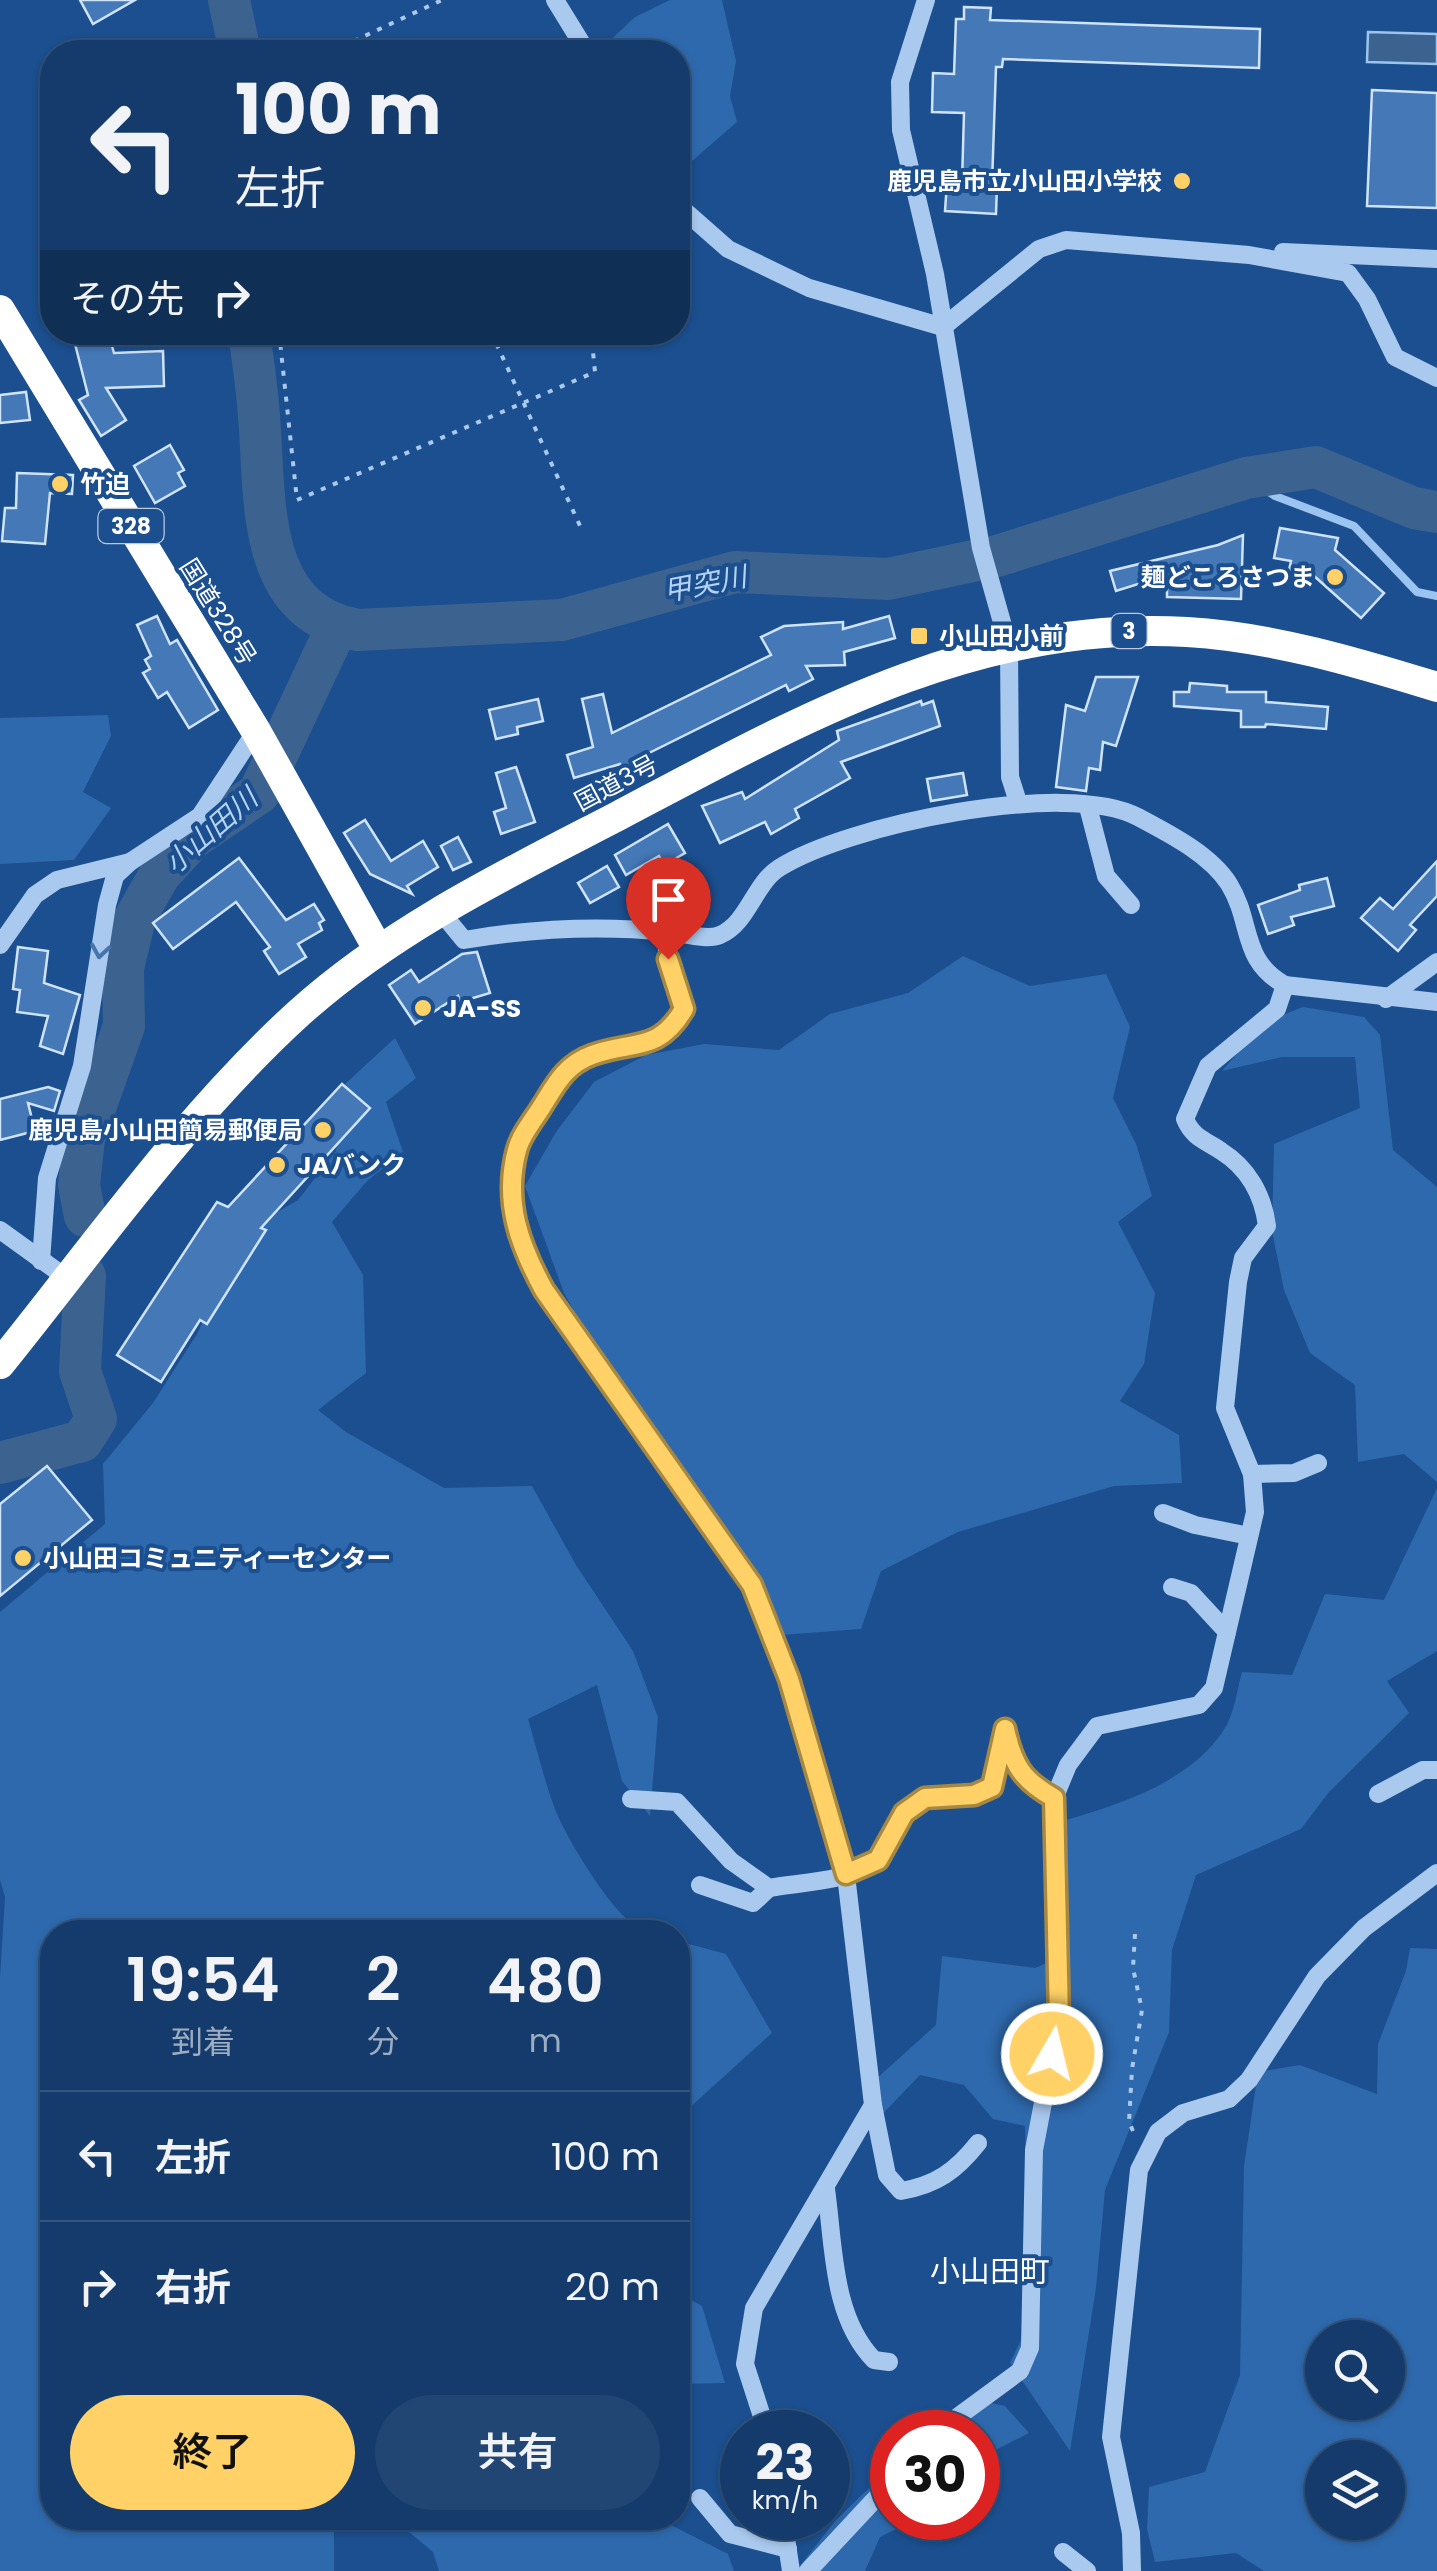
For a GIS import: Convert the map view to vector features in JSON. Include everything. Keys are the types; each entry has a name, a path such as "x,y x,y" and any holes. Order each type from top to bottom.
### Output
{"highway":[{"name":"国道328号","path":"0,310 260,737 378,949"},
{"name":"国道3号","path":"0,1364 244,1066 331,985 378,949 441,912 826,706 908,673 1009,647 1112,631 1188,632 1304,650 1437,687"}],"street":[{"path":"555,0 580,40"},
{"path":"926,0 905,58 899,111 944,327 981,548 1009,647 1010,778 1018,802"},
{"path":"690,216 728,249 809,288 944,327"},
{"path":"944,327 1039,249 1066,240 1249,254 1348,273 1368,299 1394,356 1437,378"},
{"path":"1249,254 1268,251 1437,259"},
{"path":"40,1261 46,1178 82,1066 107,906 116,876 130,862 200,816 260,737"},
{"path":"441,912 464,940 536,928 602,926 716,937 734,926 778,868 871,830 1018,802 1088,807 1132,814 1184,844 1226,879 1238,901 1254,960 1285,986 1437,1002"},
{"path":"1088,807 1106,876 1130,905"},
{"path":"1093,887 1098,855"},
{"path":"0,944 35,895 57,880 130,862"},
{"path":"665,932 668,959 684,1009 670,1032 639,1046 592,1054 565,1070 517,1148 512,1213 522,1248 544,1290 752,1585 789,1679 846,1874 873,2105 887,2175 902,2190 927,2186 959,2168 978,2143"},
{"path":"1386,999 1437,962"},
{"path":"967,2410 1020,2371 1030,2348 1034,2150 1059,2019 1054,1798 1068,1765 1097,1726 1199,1706 1214,1688 1255,1512 1252,1474 1225,1408 1238,1282 1243,1258 1267,1226 1264,1202 1248,1175 1225,1153 1191,1134 1185,1120 1208,1066 1277,1008 1285,986"},
{"path":"0,1230 68,1280"},
{"path":"1252,1474 1294,1473 1318,1463"},
{"path":"1164,1513 1195,1525 1249,1536"},
{"path":"1172,1587 1190,1592 1227,1632"},
{"path":"700,1886 753,1903 769,1888 846,1874 878,1860 904,1813 925,1798 974,1795 992,1787 1005,1729 1012,1762 1027,1783 1054,1798"},
{"path":"1378,1794 1423,1770 1437,1770"},
{"path":"631,1799 676,1802 730,1861 769,1888"},
{"path":"1132,2571 1130,2533 1111,2437 1139,2170 1158,2132 1183,2113 1229,2099 1249,2080 1316,1976 1364,1928 1437,1873"},
{"path":"760,2410 745,2364 754,2308 873,2105"},
{"path":"826,2189 844,2314 866,2353 874,2360 889,2362"},
{"path":"700,2498 730,2534 788,2549"},
{"path":"808,2571 870,2505"},
{"path":"787,2540 791,2571"},
{"path":"1063,2552 1087,2571"}],"path":[{"path":"357,40 442,0"},
{"path":"281,345 297,500 595,372 592,345"},
{"path":"497,345 581,528"},
{"path":"1135,1934 1133,1968 1142,2010 1132,2070 1129,2122 1148,2151"}],"shaded area":[{"path":"670,0 722,0 736,61 730,96 737,122 690,163 690,40 611,40 635,17"},
{"path":"1368,32 1437,34 1437,64 1367,62"},
{"path":"108,715 111,736 83,792 111,808 74,860 0,864 0,718"},
{"path":"963,956 1030,986 1106,974 1130,1027 1113,1098 1136,1144 1152,1196 1118,1222 1155,1293 1144,1364 1120,1401 1179,1435 1182,1483 1114,1486 958,1532 881,1571 861,1629 768,1636 697,1499 603,1364 564,1293 525,1186 556,1132 594,1082 646,1055 704,1044 779,1050 830,1014 908,993"},
{"path":"1303,1007 1364,1017 1380,1035 1393,1150 1437,1187 1437,1482 1404,1454 1358,1462 1355,1385 1310,1353 1284,1290 1272,1231 1274,1144 1360,1108 1355,1057 1282,1057 1222,1071 1265,1022"},
{"path":"395,1038 416,1078 386,1102 403,1152 367,1181 332,1222 363,1275 366,1373 318,1410 346,1432 444,1488 532,1486 576,1565 633,1651 658,1717 650,1816 622,1781 597,1685 528,1719 561,1822 594,1879 628,1920 40,1920 40,2530 334,2530 334,2571 0,2571 0,1978 5,1897 0,1880 0,1612 105,1524 103,1464 153,1403 197,1334 245,1231 298,1200 336,1151 345,1084"},
{"path":"1437,1488 1437,1651 1387,1681 1409,1713 1329,1792 1301,1829 1196,1875 1172,1950 1169,2032 1105,2190 1096,2288 1070,2451 1010,2363 1029,2323 1025,2126 993,2119 964,2085 920,2075 871,2126 876,2079 936,2025 942,1956 1035,1968 1058,1958 1049,1825 1145,1792 1189,1766 1208,1750 1227,1725 1242,1672 1292,1675 1325,1594 1384,1600"},
{"path":"690,1944 726,1954 772,2033 690,2107"},
{"path":"1410,1948 1437,1949 1437,2571 1264,2571 1236,2553 1155,2562 1147,2529 1149,2487 1205,2472 1240,2375 1244,2166 1258,2072 1300,2065 1377,2094 1378,2044 1406,1971"},
{"path":"690,2300 702,2306 725,2383 690,2384"},
{"path":"972,2399 1005,2406 1029,2433 1000,2448 1000,2410 958,2410"},
{"path":"870,2487 870,2540 879,2540 865,2571 796,2571 820,2540 850,2540 850,2507"},
{"path":"406,2530 681,2530 728,2554 734,2571 439,2571 433,2552"}],"building":[{"path":"80,0 135,0 93,24"},
{"path":"964,7 991,8 990,20 1260,29 1259,68 1003,59 1002,67 996,67 992,184 997,185 996,214 945,211 947,182 962,182 964,113 932,112 933,73 954,74 956,19 964,19"},
{"path":"1372,90 1437,93 1437,208 1367,206"},
{"path":"75,345 112,345 114,353 163,351 164,386 106,388 126,420 101,436 79,400 88,395"},
{"path":"26,392 30,420 0,423 0,395"},
{"path":"170,445 184,470 178,473 185,486 155,503 134,466"},
{"path":"17,473 73,475 72,494 50,493 45,544 2,541 5,508 16,508"},
{"path":"1280,528 1338,538 1335,550 1384,593 1361,618 1313,575 1289,570 1291,561 1274,558"},
{"path":"1243,535 1241,599 1167,597 1167,575 1116,591 1110,571 1218,545"},
{"path":"157,616 170,644 177,640 218,710 189,728 167,692 158,698 143,673 150,669 145,660 151,656 137,625"},
{"path":"889,616 895,638 844,652 845,665 806,666 813,679 789,691 786,685 637,759 641,768 625,775 620,764 574,778 567,755 593,747 582,699 603,694 612,733 771,655 761,637 784,626 843,622 843,629"},
{"path":"1096,677 1138,677 1116,746 1103,742 1100,770 1089,768 1086,791 1056,787 1066,705 1085,711"},
{"path":"1190,683 1227,686 1227,692 1266,692 1266,702 1328,707 1326,729 1266,724 1241,727 1241,711 1174,706 1174,692 1189,692"},
{"path":"538,699 543,721 517,727 518,734 496,739 489,710"},
{"path":"921,701 922,705 933,701 940,726 841,762 850,778 795,809 799,818 771,834 765,822 720,843 702,806 742,792 745,799 839,740 837,731"},
{"path":"516,767 535,822 501,834 494,812 506,808 496,773"},
{"path":"963,773 967,795 931,801 927,779"},
{"path":"365,820 391,861 423,841 438,867 407,886 412,894 370,874 344,833"},
{"path":"668,824 685,853 664,865 659,856 626,875 615,855"},
{"path":"458,837 471,862 453,870 441,846"},
{"path":"239,858 286,920 314,904 324,920 319,923 322,930 298,944 306,957 279,974 264,951 270,947 236,902 173,949 153,923"},
{"path":"1437,861 1437,896 1410,925 1416,930 1398,951 1361,918 1380,898 1393,909"},
{"path":"607,866 619,887 590,903 578,883"},
{"path":"1327,878 1334,906 1291,917 1294,925 1268,934 1258,905 1300,890 1299,885"},
{"path":"18,947 48,951 44,983 80,995 63,1054 40,1046 48,1016 17,1012 20,990 13,989"},
{"path":"477,952 490,993 460,1002 458,996 415,1024 389,985 411,970 419,982 462,954"},
{"path":"342,1084 370,1108 261,1228 266,1230 207,1324 200,1320 161,1382 117,1355 217,1202 228,1207"},
{"path":"48,1087 60,1091 54,1111 28,1103 35,1131 0,1140 0,1099"},
{"name":"小山田コミュニティーセンター","path":"47,1466 92,1520 0,1596 0,1504"}],"waterway":[{"name":"甲突川","path":"229,0 237,40"},
{"name":"甲突川","path":"251,345 272,547 283,576 300,600 324,619 358,630 562,620 735,572 888,579 997,556 1246,478 1316,467 1414,508 1437,512"},
{"path":"1246,478 1275,496 1354,526 1417,592 1437,596"},
{"name":"小山田川","path":"85,1216 79,1185 84,1139 124,1026 123,968 135,918 160,874 193,838 259,793 337,627"},
{"name":"小山田川","path":"0,1463 82,1441 96,1419 80,1371 85,1276"}],"place":[{"name":"鹿児島市立小山田小学校","path":"1182,181"},
{"name":"竹迫","path":"60,484"},
{"name":"麺どころさつま","path":"1335,577"},
{"name":"小山田小前","path":"919,636"},
{"name":"JA-SS","path":"423,1008"},
{"name":"鹿児島小山田簡易郵便局","path":"323,1130"},
{"name":"JAバンク","path":"277,1165"},
{"name":"小山田コミュニティーセンター","path":"23,1558"}],"district":[{"name":"小山田町","path":"990,2271"}],"route":[{"path":"668,959 684,1009 670,1032 639,1046 592,1054 565,1070 517,1148 512,1213 522,1248 544,1290 752,1585 789,1679 846,1874 878,1860 904,1813 925,1798 974,1795 992,1787 1005,1729 1012,1762 1027,1783 1054,1798 1051,1806 1059,2019 1052,2054"}]}
